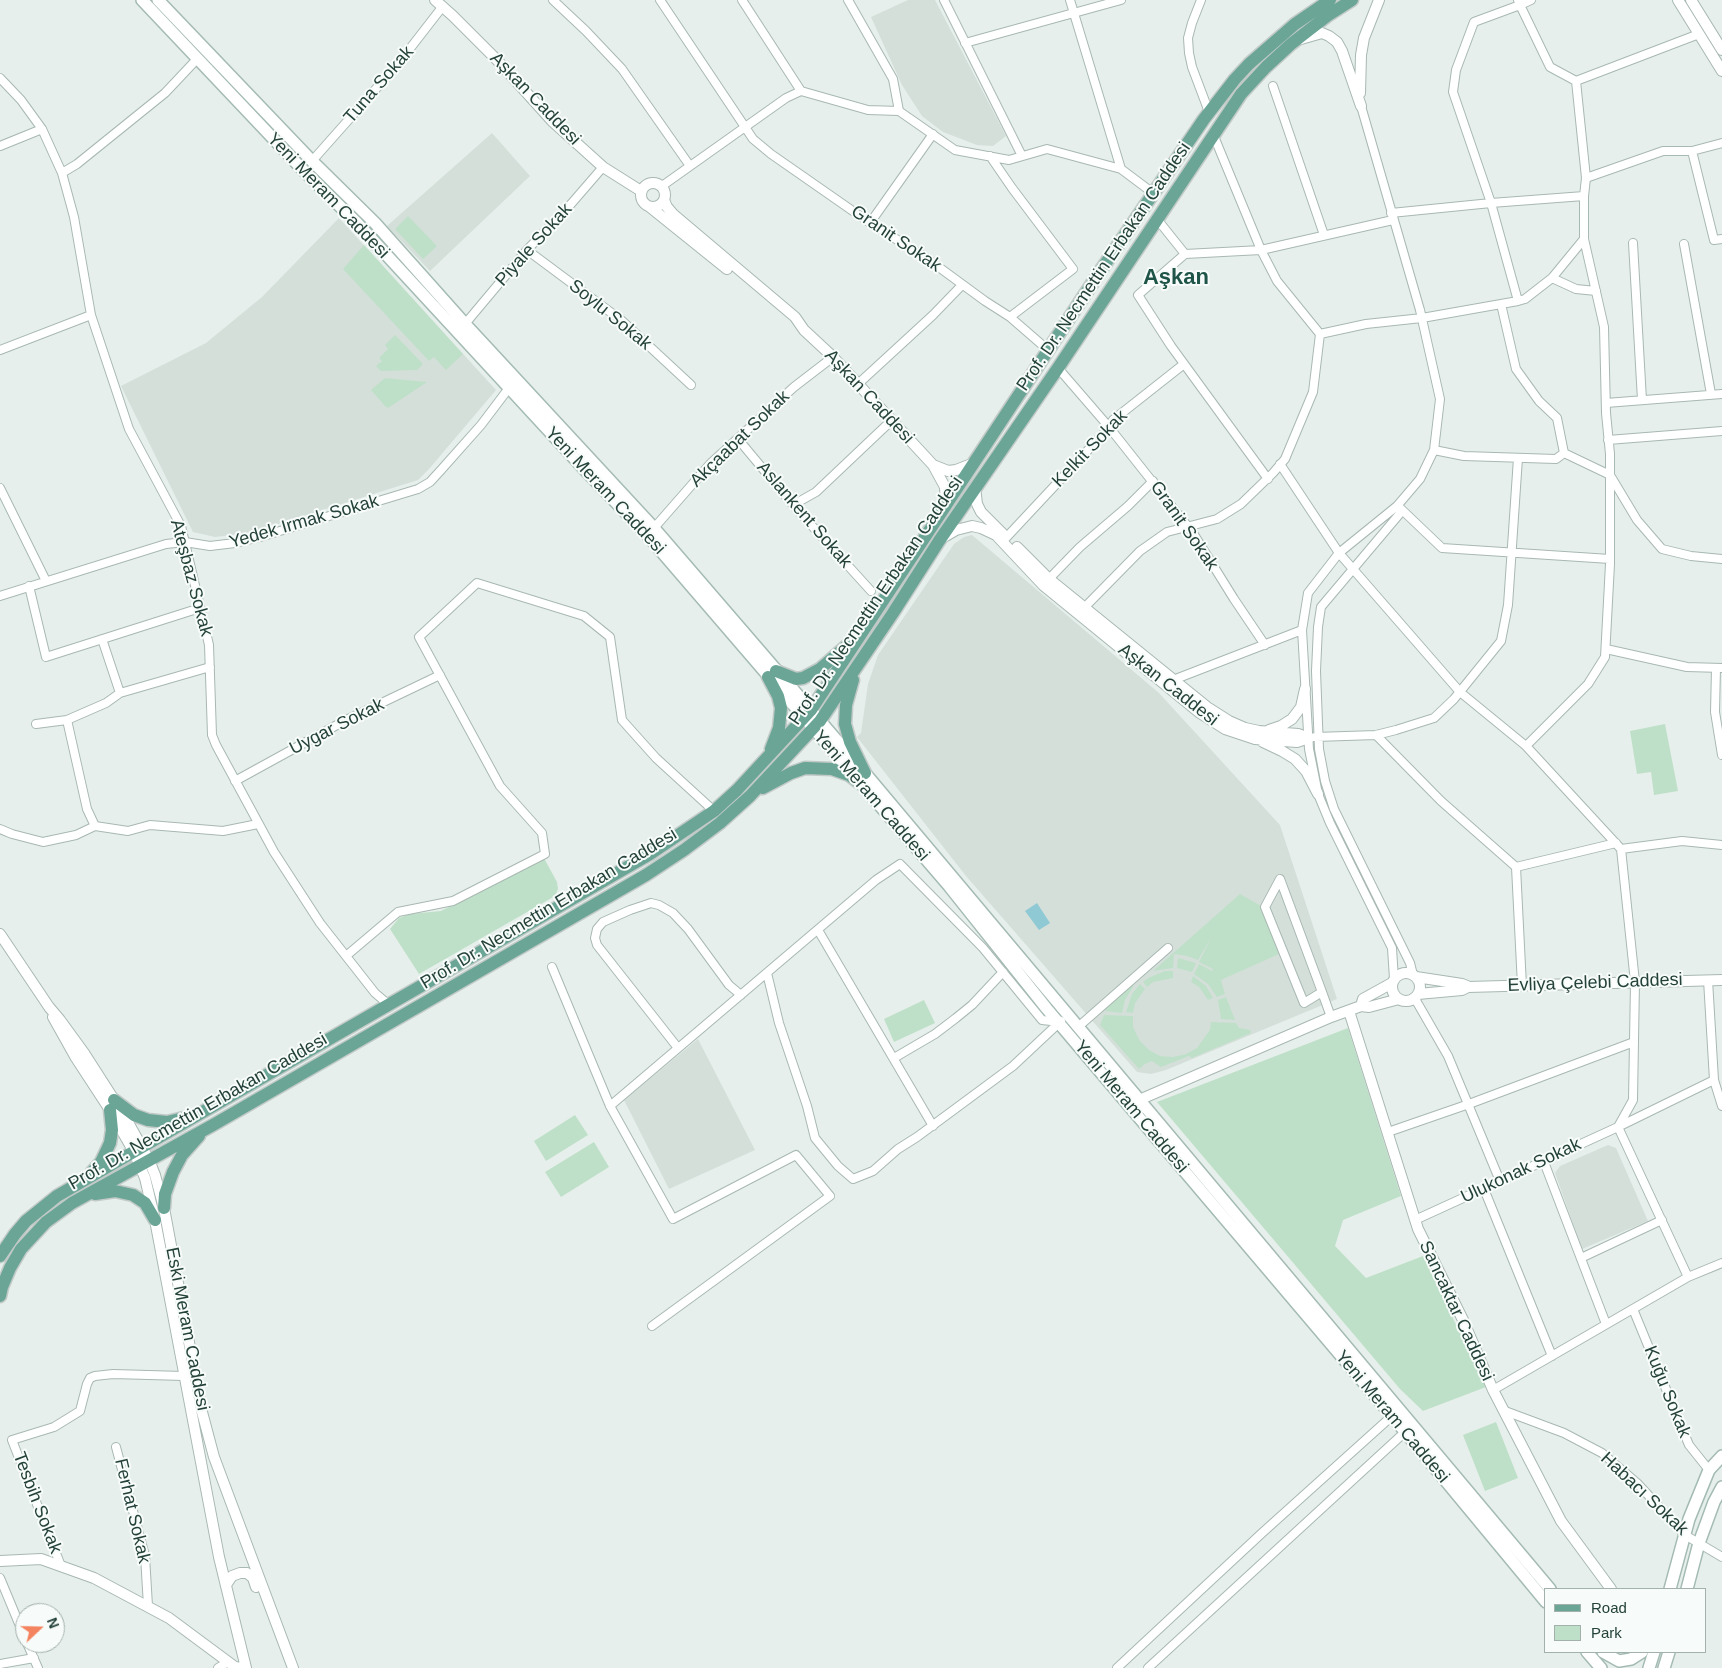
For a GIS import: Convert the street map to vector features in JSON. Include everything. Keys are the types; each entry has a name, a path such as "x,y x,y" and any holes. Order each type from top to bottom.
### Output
{"main road":[{"name":"Yeni Meram Caddesi","path":"142,0 302,169 356,223 584,470 648,536 772,674 861,777 1063,1019 1549,1588"},
{"name":"Yeni Meram Caddesi","path":"158,0 312,161 387,236 465,324 654,528 772,674"},
{"path":"1287,38 1309,14 1330,0"},
{"path":"1287,38 1352,0"},
{"name":"Prof. Dr. Necmettin Erbakan Caddesi","path":"0,1256 26,1221 57,1196 650,854 681,835 714,811 737,790 807,714 1048,350 1209,112 1235,79 1287,38"},
{"name":"Prof. Dr. Necmettin Erbakan Caddesi","path":"0,1296 10,1268 21,1249 46,1222 72,1203 646,876 698,840 750,796 817,725 894,613 975,487 1058,368 1241,94 1266,67 1287,38"},
{"path":"766,760 776,738 781,718 772,674 796,679 812,675 859,638"},
{"path":"750,796 790,772 805,768 832,769 861,777 845,724 846,705 856,666"},
{"name":"Yeni Meram Caddesi","path":"1063,1019 1078,1027 1134,1102 1544,1600"},
{"path":"82,1181 101,1162 106,1153 112,1130 112,1105 134,1115 157,1122 167,1122 200,1115"},
{"path":"164,1208 168,1184 176,1166 190,1147 213,1124"},
{"path":"72,1203 105,1191 125,1192 140,1198 155,1220"},
{"path":"1670,1588 1689,1519 1709,1470 1722,1456"},
{"path":"1686,1588 1699,1543 1714,1502 1722,1487"},
{"path":"1588,1653 1595,1668"},
{"path":"1588,1653 1601,1668"},
{"path":"1604,1653 1615,1668"},
{"path":"1605,1653 1619,1661 1631,1659 1640,1653"},
{"path":"1649,1668 1654,1653"},
{"path":"1664,1668 1669,1653"},
{"path":"1669,1653 1669,1668"}],"street":[{"path":"553,0 622,69 690,166"},
{"name":"Granit Sokak","path":"660,0 753,139 771,154 870,223 925,257 962,285 1010,317 1048,350"},
{"path":"742,0 801,91"},
{"path":"848,0 893,79 899,110"},
{"path":"944,0 1022,156"},
{"path":"1070,0 1121,169"},
{"path":"965,42 1121,0"},
{"path":"1201,0 1188,38 1189,53 1192,68 1209,112"},
{"path":"1309,14 1316,0"},
{"path":"1361,106 1361,55 1369,23 1379,0"},
{"path":"1518,301 1491,203 1453,92 1456,70 1474,22 1519,2 1531,0"},
{"path":"1678,0 1722,71"},
{"path":"1691,0 1722,50"},
{"path":"1519,2 1550,67 1576,80 1699,34"},
{"name":"Tuna Sokak","path":"312,161 398,64 439,3"},
{"name":"Aşkan Caddesi","path":"439,3 497,60 552,121 603,167 641,191"},
{"path":"1287,38 1319,33 1325,34 1334,38 1342,51 1361,106 1422,318 1440,400 1434,450 1420,479 1400,508 1321,607 1318,627 1311,760 1318,794"},
{"path":"62,173 77,164 165,93 198,58"},
{"name":"Ateşbaz Sokak","path":"0,78 21,100 42,129 62,173 74,217 90,315 129,429 181,526 209,645 212,735 216,745 274,852 320,923 375,993 388,1004"},
{"path":"1526,746 1588,684 1605,657 1606,649 1610,559 1610,475 1604,327 1584,239 1586,178 1576,80"},
{"path":"1273,86 1324,235"},
{"path":"662,186 786,98 801,91 868,110 899,110 955,150 1009,160 1047,149 1121,169 1153,193"},
{"path":"0,146 42,129"},
{"path":"870,223 932,134"},
{"path":"1081,610 1140,551 1167,532 1189,528 1217,519 1241,504 1268,479 1284,459 1313,392 1320,334 1277,281 1260,250 1214,134"},
{"path":"1586,178 1663,151 1692,151 1722,143"},
{"path":"1692,151 1714,240 1722,239"},
{"path":"990,156 1073,269 1010,317"},
{"name":"Piyale Sokak","path":"465,324 527,250 603,167"},
{"path":"649,182 662,186 665,192 664,200 658,206 650,207 643,203 640,195 643,187 649,182"},
{"path":"1268,479 1184,364 1138,295 1185,254 1260,250 1392,216 1491,203 1584,196"},
{"name":"Aşkan Caddesi","path":"664,200 673,214 795,317 804,330"},
{"name":"Aşkan Caddesi","path":"650,207 804,330 833,357 933,465 944,487 946,505"},
{"path":"1157,219 1185,254"},
{"path":"1320,334 1366,324 1422,318 1525,299 1552,278 1584,239"},
{"path":"1633,243 1642,400"},
{"path":"1684,244 1712,394"},
{"name":"Soylu Sokak","path":"527,250 621,320 691,385"},
{"path":"1552,278 1576,289 1596,291"},
{"path":"858,384 933,315 962,285"},
{"path":"1500,304 1516,369 1539,401 1557,418 1564,453"},
{"path":"0,350 90,315"},
{"name":"Akçaabat Sokak","path":"654,528 710,464 794,387 833,357"},
{"name":"Kelkit Sokak","path":"1004,539 1109,427 1113,420 1184,364"},
{"name":"Granit Sokak","path":"1058,368 1109,427 1189,528 1265,645"},
{"name":"Yedek Irmak Sokak","path":"0,596 46,580 166,544 186,542 210,546 250,540 425,486 460,449 509,388"},
{"path":"1606,403 1722,394"},
{"path":"793,505 816,492 891,421"},
{"path":"1608,440 1722,431"},
{"name":"Aslankent Sokak","path":"738,439 793,505 871,591"},
{"path":"1434,450 1464,456 1556,459 1564,453"},
{"path":"1564,453 1610,475 1637,520 1662,548 1691,556 1722,559"},
{"path":"1313,737 1376,735 1434,718 1460,692 1501,640 1508,604 1518,458"},
{"path":"933,465 948,471 974,463"},
{"path":"1280,464 1339,553 1460,692 1526,746 1619,846 1635,982 1633,1100 1618,1127 1688,1277"},
{"path":"1046,582 1080,547 1128,506 1152,481"},
{"name":"Aşkan Caddesi","path":"975,487 977,504 981,512 1004,539 1046,582 1170,683 1229,721 1257,735 1298,734 1313,737"},
{"path":"0,488 46,580"},
{"path":"1400,508 1442,548 1610,559"},
{"path":"1400,508 1339,553 1308,594 1302,630 1305,689 1313,737 1334,809 1410,963 1419,985 1416,996 1448,1056 1500,1181"},
{"name":"Aşkan Caddesi","path":"939,541 956,530 972,526 990,531 1004,539"},
{"path":"346,956 398,912 453,900 545,854 542,833 500,786 419,636 477,583 584,616 610,636 622,720 656,758 714,811"},
{"path":"29,586 46,657 200,608"},
{"path":"1170,683 1302,630"},
{"path":"102,639 120,693"},
{"path":"1606,649 1687,667 1719,668 1715,712 1722,755"},
{"path":"36,724 67,720 106,703 120,693 210,667"},
{"name":"Uygar Sokak","path":"235,780 346,720 440,675"},
{"path":"1257,735 1292,719 1302,707 1305,689"},
{"path":"67,720 88,809 95,826"},
{"path":"1257,735 1295,759 1306,771 1392,948 1394,994 1399,999 1406,1001 1416,996"},
{"path":"1376,735 1441,801 1516,867 1522,986"},
{"path":"0,829 43,842 76,835 95,826 128,831 150,825 223,831 258,824"},
{"path":"1516,867 1619,846 1682,841 1722,846"},
{"path":"610,1106 876,880 900,864 983,948 1042,1020 1063,1019"},
{"path":"1322,992 1304,1003 1266,907 1280,879 1322,992 1331,1017"},
{"path":"678,1048 597,945 595,938 597,929 603,922 630,910 652,904 659,905 673,913 688,929 729,985 741,995"},
{"path":"818,930 933,1126"},
{"name":"Eski Meram Caddesi","path":"0,934 49,1007 71,1034 145,1162 155,1175 164,1208 202,1412 214,1457 292,1668"},
{"path":"1078,1027 1168,948"},
{"path":"552,967 610,1106 673,1219 796,1155 830,1196 652,1326"},
{"path":"894,1058 935,1034 956,1018 972,1005 1003,972"},
{"path":"767,973 779,1023 807,1106 815,1138 825,1152 853,1179 873,1171 898,1149 933,1126 1013,1066 1063,1019"},
{"path":"1361,1006 1363,998 1403,973 1414,976"},
{"name":"Evliya Çelebi Caddesi","path":"1414,976 1462,984 1468,987"},
{"path":"1708,980 1714,1080 1722,1106"},
{"name":"Evliya Çelebi Caddesi","path":"1416,996 1462,990 1468,987 1722,980"},
{"path":"1134,1102 1331,1017 1361,1006 1369,1007 1399,999"},
{"name":"Sancaktar Caddesi","path":"1349,1011 1418,1229 1463,1320 1493,1390 1561,1521 1610,1588"},
{"path":"1388,1132 1469,1104 1634,1042"},
{"name":"Ulukonak Sokak","path":"1415,1220 1544,1162 1714,1080"},
{"name":"Eski Meram Caddesi","path":"145,1162 184,1376 244,1668"},
{"path":"1544,1162 1606,1324"},
{"path":"1484,1188 1552,1356"},
{"path":"1581,1258 1662,1220"},
{"path":"1493,1390 1688,1277 1722,1264"},
{"name":"Kuğu Sokak","path":"1633,1309 1689,1446 1709,1470"},
{"name":"Tesbih Sokak","path":"61,1566 12,1440 54,1427 80,1411 87,1384 90,1378 95,1376 113,1374 184,1376"},
{"name":"Habacı Sokak","path":"1505,1411 1564,1433 1602,1453 1637,1483 1685,1535 1722,1557"},
{"path":"1117,1668 1262,1533 1392,1416"},
{"path":"1148,1668 1405,1432"},
{"name":"Ferhat Sokak","path":"116,1447 145,1556 148,1606"},
{"path":"0,1561 41,1559 94,1578 169,1618 235,1667 244,1668"},
{"path":"226,1584 232,1576 240,1573 247,1573 253,1578 280,1650 292,1668"},
{"path":"0,1578 15,1614"},
{"path":"32,1653 38,1668"},
{"path":"0,1664 34,1658"},
{"path":"218,1668 228,1662"}],"shaded area":[{"path":"908,0 935,0 1006,136 993,146 977,145 943,132 922,116 902,85 871,17"},
{"path":"492,133 530,176 430,271 387,226"},
{"path":"339,218 496,390 418,480 249,533 215,537 193,532 121,386 206,343 262,297"},
{"path":"972,535 1159,693 1280,825 1337,999 1166,1070 1151,1074 1137,1072 966,876 857,737 861,733 868,684 878,655 954,544 964,537"},
{"path":"698,1039 755,1150 669,1189 624,1100"},
{"path":"1608,1145 1616,1148 1648,1221 1582,1249 1555,1173 1560,1166"}],"green space":[{"path":"408,216 437,246 423,259 395,229"},
{"path":"364,245 463,354 446,370 434,357 429,361 343,269"},
{"path":"395,335 423,364 417,370 381,371 376,366 382,361 379,358 388,349 385,345"},
{"path":"385,378 427,382 388,408 371,390"},
{"path":"1665,724 1678,791 1654,795 1651,772 1637,774 1630,731"},
{"path":"540,860 545,860 557,882 558,889 555,896 419,974 390,929 399,918 410,914 441,911"},
{"path":"1240,894 1261,906 1279,954 1221,980 1225,994 1217,997 1208,984 1194,974 1199,964 1212,971 1213,969 1199,962 1212,936 1198,960 1174,954 1173,968 1153,971"},
{"path":"1178,958 1196,963 1192,972 1177,968"},
{"path":"1165,971 1173,971 1173,978 1153,982 1147,987 1143,982 1148,978"},
{"path":"1193,976 1206,986 1213,998 1208,1000 1199,987 1191,982"},
{"path":"1140,984 1145,989 1135,1003 1133,1013 1126,1012 1132,994"},
{"path":"1134,985 1125,1000 1122,1013 1105,1011 1109,1004"},
{"path":"1226,997 1235,1020 1221,1019 1218,1000"},
{"path":"924,1000 935,1023 894,1042 884,1019"},
{"path":"1104,1015 1133,1016 1133,1027 1140,1041 1149,1050 1160,1056 1173,1057 1186,1054 1197,1048 1210,1030 1211,1022 1236,1023 1239,1028 1250,1030 1251,1033 1192,1058 1189,1056 1161,1067 1152,1061 1139,1069 1100,1025"},
{"path":"1348,1028 1401,1196 1343,1220 1335,1246 1366,1278 1423,1256 1486,1387 1423,1411 1400,1389 1157,1102"},
{"path":"575,1115 588,1135 546,1161 534,1141"},
{"path":"594,1142 609,1167 561,1197 545,1172"},
{"path":"1496,1422 1518,1478 1485,1491 1463,1435"}],"water":[{"path":"1037,903 1050,923 1039,930 1025,911"}],"district":[{"name":"Aşkan","path":"1176,278"}]}
